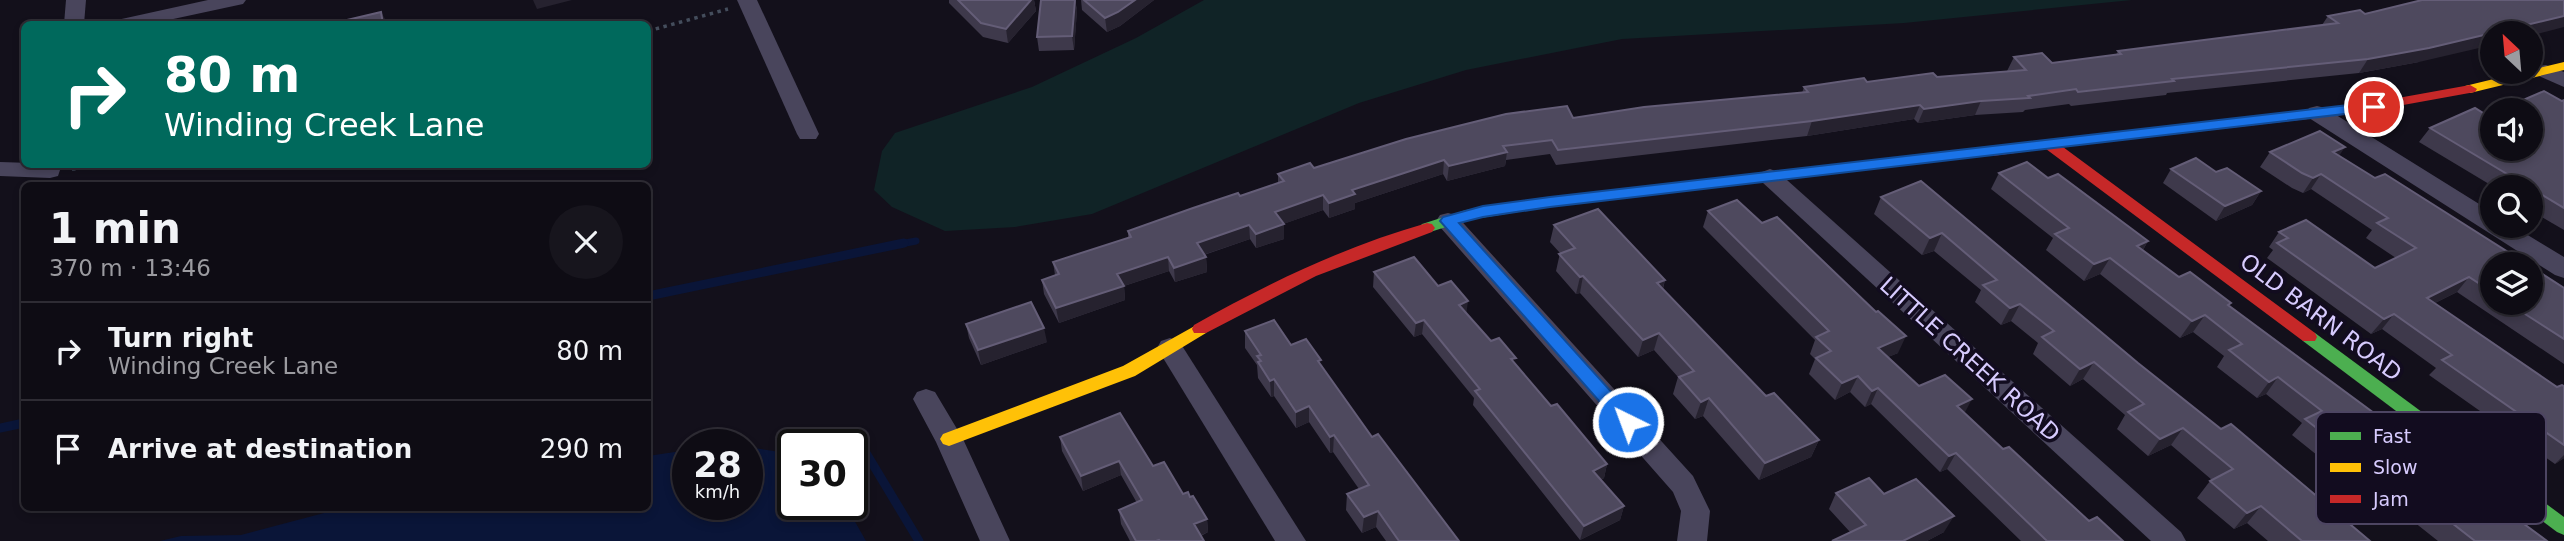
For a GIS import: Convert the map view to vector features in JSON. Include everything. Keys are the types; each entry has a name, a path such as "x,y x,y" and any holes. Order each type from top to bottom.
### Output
{"street":[{"path":"74,21 76,0"},
{"path":"138,21 236,0"},
{"path":"742,2 808,134"},
{"path":"950,439 1120,375 1252,298 1388,241 1448,221 1517,206 2419,100 2558,72"},
{"path":"2317,113 2480,216"},
{"name":"OLD BARN ROAD","path":"2050,145 2409,412"},
{"path":"0,169 50,168"},
{"name":"LITTLE CREEK ROAD","path":"1770,177 2171,541"},
{"path":"1448,221 1684,484 1696,511 1697,525 1692,541"},
{"path":"2515,238 2564,269"},
{"path":"1170,348 1291,541"},
{"path":"926,400 950,439 995,541"},
{"name":"OLD BARN ROAD","path":"2546,514 2564,527"}],"path":[{"path":"651,30 721,12 742,2"}],"green space":[{"path":"1204,0 2132,0 1904,23 1622,39 1466,70 1359,103 1092,214 1015,227 945,231 892,207 874,190 882,151 895,133 1032,87 1136,38"}],"water":[{"path":"763,449 777,452 777,520 854,520 866,541 160,541 181,536 241,535 332,511 651,511 651,456 672,452 672,520 763,520"}],"building":[{"path":"958,0 1031,0 1006,29 981,23"},
{"path":"1041,0 1075,0 1072,36 1037,37"},
{"path":"1084,0 1135,0 1105,18"},
{"path":"2422,0 2564,0 2564,16 2543,21 2480,21 2480,36 2368,59 2172,79 2174,81 2078,92 2076,89 2028,96 2030,98 1924,109 1920,105 1812,121 1558,150 1552,140 1503,146 1507,152 1449,166 1444,160 1352,190 1355,194 1329,203 1323,195 1275,212 1284,224 1256,234 1249,225 1197,243 1206,257 1174,268 1168,257 1117,274 1124,286 1056,308 1042,280 1059,274 1053,262 1131,237 1128,231 1193,208 1284,181 1278,174 1310,163 1314,168 1406,139 1506,114 1567,106 1573,118 1644,107 1808,92 1804,87 1864,78 1867,82 1933,73 1937,77 2026,70 2014,57 2042,53 2052,63 2121,54 2118,51 2338,23 2328,16 2360,10 2365,14"},
{"path":"381,12 382,21 343,21"},
{"path":"2544,91 2564,100 2564,208 2543,195 2543,175 2509,175 2485,161 2543,161 2543,98 2528,98"},
{"path":"2475,108 2480,111 2480,158 2430,128"},
{"path":"2320,131 2345,147 2333,152 2375,178 2385,174 2480,234 2480,238 2486,238 2508,252 2480,252 2480,284 2469,277 2427,298 2557,387 2564,386 2564,445 2546,432 2546,412 2517,412 2442,360 2452,355 2394,314 2384,319 2277,243 2288,238 2279,232 2306,220 2375,268 2416,248 2377,223 2388,218 2321,174 2313,178 2270,152"},
{"path":"2196,158 2216,172 2227,168 2261,191 2225,206 2171,169"},
{"path":"2027,162 2048,178 2058,174 2148,241 2137,246 2179,277 2190,272 2231,303 2228,305 2373,412 2320,412 2322,411 2278,377 2269,382 2229,350 2242,344 2205,315 2192,321 2110,258 2094,264 2055,234 2069,228 1999,173"},
{"path":"1921,181 2138,363 2221,429 2231,424 2316,496 2316,524 2350,524 2370,541 2302,541 2261,506 2247,513 2210,481 2233,469 2183,428 2160,439 2128,412 2144,404 2094,362 2080,369 2042,337 2054,331 2020,304 2010,308 1983,285 1997,280 1942,233 1930,238 1881,197"},
{"path":"1737,200 1762,223 1777,217 1876,312 1906,336 1878,348 1919,386 1945,375 1972,399 1957,406 2003,449 2009,447 2089,521 2097,517 2123,541 2047,541 1956,453 1949,456 1878,388 1872,391 1858,376 1842,383 1816,358 1831,351 1816,337 1829,331 1708,211"},
{"path":"1598,209 1665,280 1657,283 1766,396 1774,393 1819,440 1765,463 1709,398 1701,402 1679,377 1694,371 1659,333 1643,340 1583,276 1580,277 1559,254 1575,248 1554,225"},
{"path":"1414,257 1438,286 1451,281 1468,301 1459,305 1491,341 1499,338 1516,358 1511,359 1551,406 1557,404 1607,464 1593,471 1624,506 1584,526 1475,391 1480,389 1424,320 1416,323 1374,272"},
{"path":"2543,274 2564,288 2564,339 2527,315 2543,315"},
{"path":"1031,302 1044,328 978,350 966,324"},
{"path":"1274,320 1291,345 1306,339 1321,360 1318,361 1372,437 1378,434 1459,541 1399,541 1378,511 1364,517 1347,494 1369,485 1334,435 1330,437 1309,406 1296,412 1274,379 1270,381 1258,362 1261,361 1257,356 1261,355 1245,331"},
{"path":"1120,413 1153,466 1164,462 1183,494 1188,492 1190,497 1193,496 1207,519 1194,524 1204,541 1136,541 1119,510 1142,500 1119,461 1081,476 1060,437"},
{"path":"2316,414 2316,428 2305,419"},
{"path":"1869,478 1884,494 1916,479 1954,516 1903,541 1832,541 1866,525 1836,493"},
{"path":"2453,524 2524,524 2547,541 2475,541"}],"waterway":[{"path":"895,245 916,241"},
{"path":"651,295 904,243"},
{"path":"0,428 21,424"},
{"path":"868,456 919,541"}],"traffic: fast":[{"path":"1427,228 1466,215 1550,202 1992,151"},
{"path":"2309,337 2410,412"},
{"path":"2546,514 2564,527"}],"traffic: slow":[{"path":"2470,89 2564,66"},
{"path":"949,439 1129,371 1200,329"}],"traffic: jam":[{"path":"1992,151 2359,109 2470,89"},
{"path":"2050,145 2309,337"},
{"path":"1200,329 1311,272 1427,228"}],"route":[{"path":"1628,422 1448,221 1483,211 1517,206 2374,107"}]}
